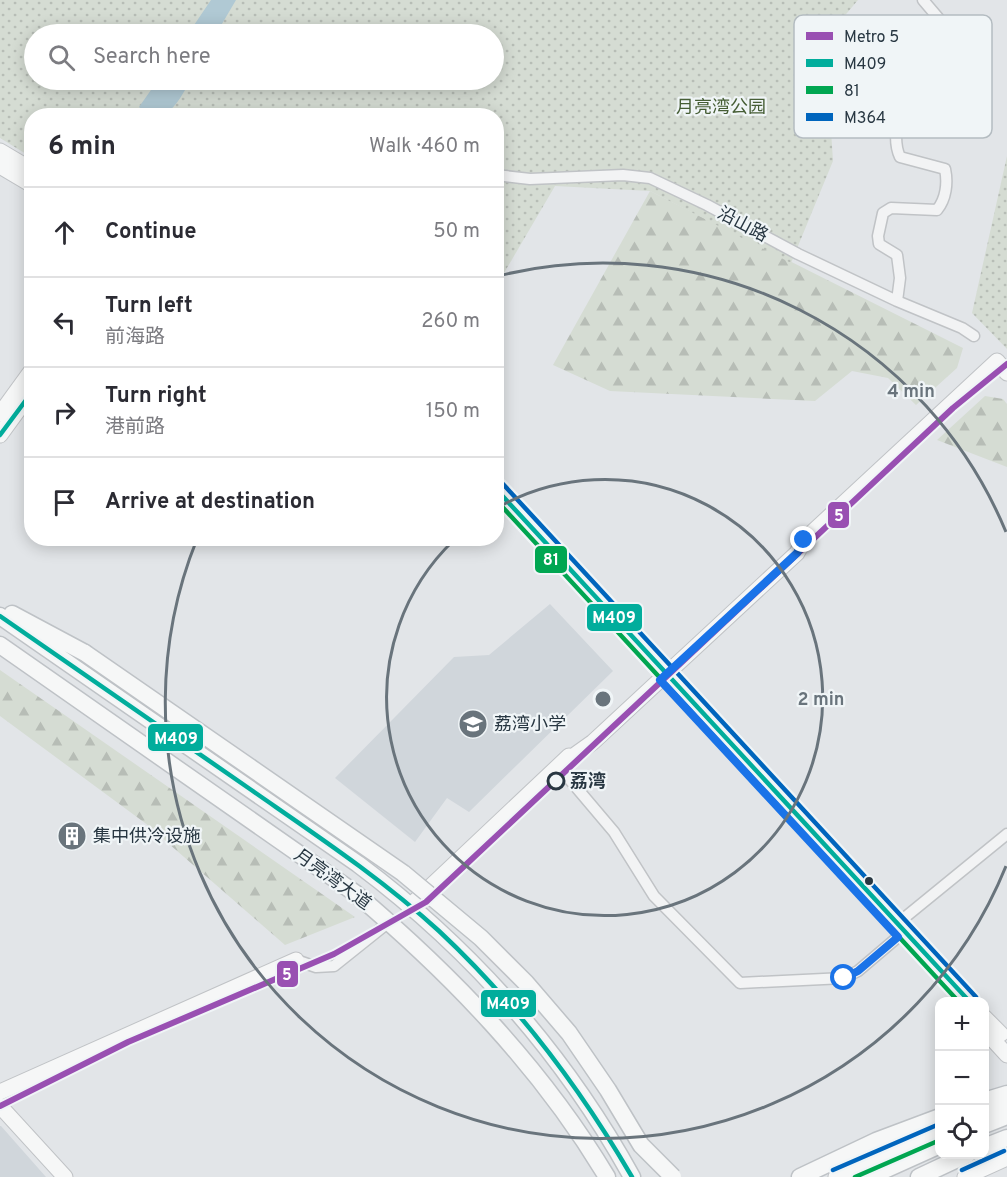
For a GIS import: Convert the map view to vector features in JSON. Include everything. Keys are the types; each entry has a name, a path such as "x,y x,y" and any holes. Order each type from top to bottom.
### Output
{"main road":[{"path":"0,607 85,653 403,873 481,938 526,982 569,1033 641,1145 673,1177"},
{"name":"月亮湾大道","path":"0,616 358,864 410,906 516,1010 585,1099 632,1177"},
{"name":"月亮湾大道","path":"0,645 355,892 446,975 524,1059 576,1129 607,1177"},
{"path":"989,1099 1007,1094"},
{"path":"989,1123 1007,1116"},
{"path":"800,1177 876,1141 935,1119"},
{"path":"989,1145 1007,1138"},
{"path":"869,1177 935,1147"},
{"path":"919,1177 959,1159"}],"street":[{"path":"923,0 936,15"},
{"path":"897,138 896,149 900,157 945,169 947,180 942,204 937,210 891,208 883,213 878,236 879,244 897,255 900,278 897,301"},
{"path":"0,151 24,165"},
{"path":"0,166 24,180"},
{"name":"沿山路","path":"504,176 530,180 623,175 650,178 707,205 798,254 897,301 962,328 974,336"},
{"path":"410,906 561,766 593,742 660,673 797,553 804,540 1002,367"},
{"path":"0,414 24,381"},
{"path":"0,435 24,402"},
{"path":"504,497 660,673"},
{"path":"504,510 660,673 898,930 965,997"},
{"path":"561,766 614,832 654,896 740,983 844,978 858,971 898,930 1007,834"},
{"path":"0,1092 296,960 316,967 334,966 389,922"},
{"path":"898,930 954,997"},
{"path":"989,1022 1007,1041"},
{"path":"989,1035 1007,1055"},
{"path":"0,1106 64,1177"},
{"path":"989,1113 1007,1107"},
{"path":"836,1177 935,1134"},
{"path":"965,1177 1007,1158"}],"shaded area":[{"name":"荔湾小学","path":"550,604 613,671 469,812 447,798 415,842 335,778 454,657 489,655"},
{"path":"1,1126 46,1177 0,1177"}],"green space":[{"name":"月亮湾公园","path":"0,0 858,0 845,15 794,15 794,138 831,138 833,161 791,263 650,191 555,186 504,273 504,108 24,108 24,153 0,138"},
{"path":"1007,156 1007,349 972,313"},
{"path":"650,191 963,348 957,368 916,405 888,378 852,371 815,401 610,391 553,365"},
{"path":"985,396 1003,399 1007,404 1007,467 937,440"},
{"path":"0,670 355,917 285,945 145,823 0,716"}],"water":[{"path":"211,0 236,0 222,24 195,24"},
{"path":"151,90 185,90 173,108 139,107"}],"metro line":[{"name":"5","path":"0,1106 128,1042 334,954 426,902 953,408 1007,364"}],"transit line":[{"name":"M409","path":"0,435 24,403"},
{"name":"M364","path":"504,485 976,997"},
{"name":"M409","path":"504,498 965,997"},
{"name":"81","path":"504,509 954,997"},
{"name":"M409","path":"0,616 297,821 417,911 467,959 520,1016 568,1078 632,1177"},
{"name":"M364","path":"833,1170 935,1126"},
{"name":"81","path":"855,1177 935,1142"},
{"name":"M364","path":"962,1170 1004,1151"}],"place":[{"name":"荔湾小学","path":"473,724"},
{"name":"荔湾","path":"556,781"},
{"name":"集中供冷设施","path":"72,836"}],"route":[{"path":"804,540 797,553 660,680 898,937 858,971 844,978"}]}
